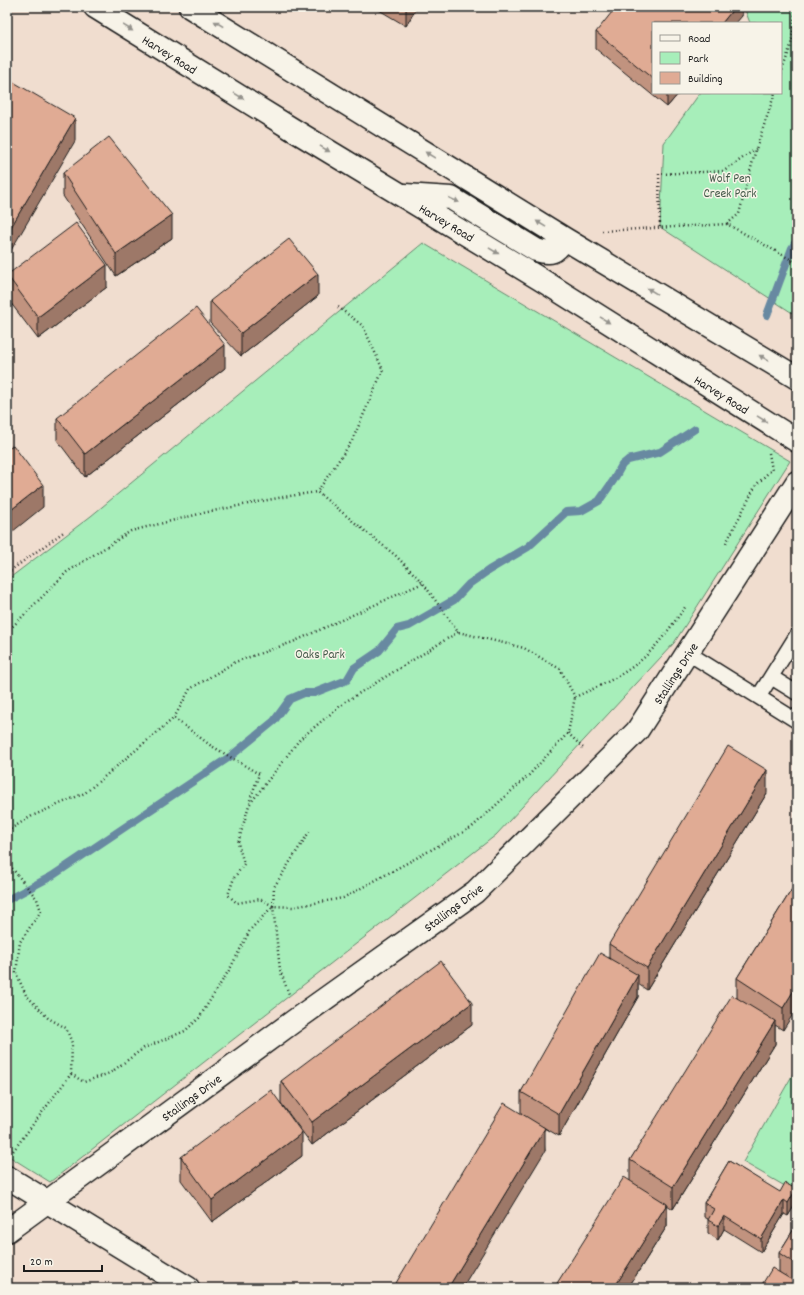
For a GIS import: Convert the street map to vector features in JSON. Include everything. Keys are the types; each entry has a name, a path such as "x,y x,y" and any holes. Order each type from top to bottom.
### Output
{"main road":[{"name":"Harvey Road","path":"95,7 292,129 401,194 797,441"},
{"path":"190,7 565,239 797,378"},
{"path":"401,194 451,198 536,250 548,254 556,251 565,239"},
{"name":"Stallings Drive","path":"7,1231 294,1021 475,892 637,731 797,482"},
{"path":"7,1177 188,1288"}],"lane":[{"path":"759,696 797,635"},
{"path":"688,653 797,721"},
{"path":"770,677 797,693"}],"path":[{"path":"782,71 791,45 796,7"},
{"path":"727,224 739,214 756,149 775,94"},
{"path":"660,227 659,174 724,171 756,149"},
{"path":"596,232 727,224 766,244 797,263"},
{"path":"7,632 67,572 130,531 203,513 283,497 317,492 352,441 383,370 363,326 338,306"},
{"path":"768,447 773,473"},
{"path":"724,547 756,484 772,469"},
{"path":"174,718 210,745 259,774 238,843 244,864 234,878 228,895 237,903 260,899 273,906 292,907 343,898 471,828 529,775 568,733 575,697 560,669 524,648 458,632 423,583 396,556 317,492"},
{"path":"7,573 65,531"},
{"path":"7,831 32,816 85,793 174,718 190,689 235,662 293,642 423,583"},
{"path":"575,697 615,678 640,661 658,642 691,600"},
{"path":"249,805 300,739 345,702 458,632"},
{"path":"568,733 583,748"},
{"path":"290,996 280,970 273,906 274,887 311,829"},
{"path":"7,862 37,898 41,911 20,942 16,973 26,995 48,1018 66,1028 72,1043 71,1074 13,1151"},
{"path":"71,1074 84,1082 110,1073 144,1048 184,1031 199,1018 231,967 250,930 273,906"}],"green space":[{"name":"Wolf Pen Creek Park","path":"744,7 797,7 797,316 660,227 664,143 699,94 782,94 782,22 750,22"},
{"name":"Oaks Park","path":"423,243 790,461 674,643 496,835 50,1182 7,1155 7,580 91,516"},
{"path":"797,1067 797,1193 743,1162"}],"building":[{"path":"616,7 735,7 723,22 652,22 652,78 596,32"},
{"path":"10,80 75,118 7,234 7,85"},
{"path":"109,137 172,215 116,254 63,173"},
{"path":"76,223 107,265 38,317 7,275"},
{"path":"289,239 318,274 241,333 210,301"},
{"path":"196,308 225,345 85,454 57,418"},
{"path":"13,445 43,485 7,513 7,450"},
{"path":"728,746 767,770 647,968 609,944"},
{"path":"797,881 797,985 783,1008 737,978"},
{"path":"600,953 638,975 559,1114 521,1092"},
{"path":"441,961 472,1003 312,1122 281,1081"},
{"path":"732,995 775,1021 673,1187 630,1160"},
{"path":"271,1090 302,1133 212,1200 181,1157"},
{"path":"504,1103 545,1128 448,1288 393,1288"},
{"path":"729,1161 780,1192 785,1183 796,1189 788,1203 784,1200 761,1239 724,1216 718,1226 708,1220 714,1209 704,1203"},
{"path":"624,1177 667,1204 614,1288 554,1288"},
{"path":"797,1224 797,1265 779,1253"},
{"path":"772,1268 797,1283 797,1288 760,1288"}],"waterway":[{"path":"767,315 792,248 797,240"},
{"path":"7,900 52,876 231,756 274,721 290,699 304,693 314,693 347,680 354,668 379,651 397,629 409,626 454,600 469,584 489,570 528,547 566,512 581,511 599,501 622,465 628,460 660,452 695,429"}]}
